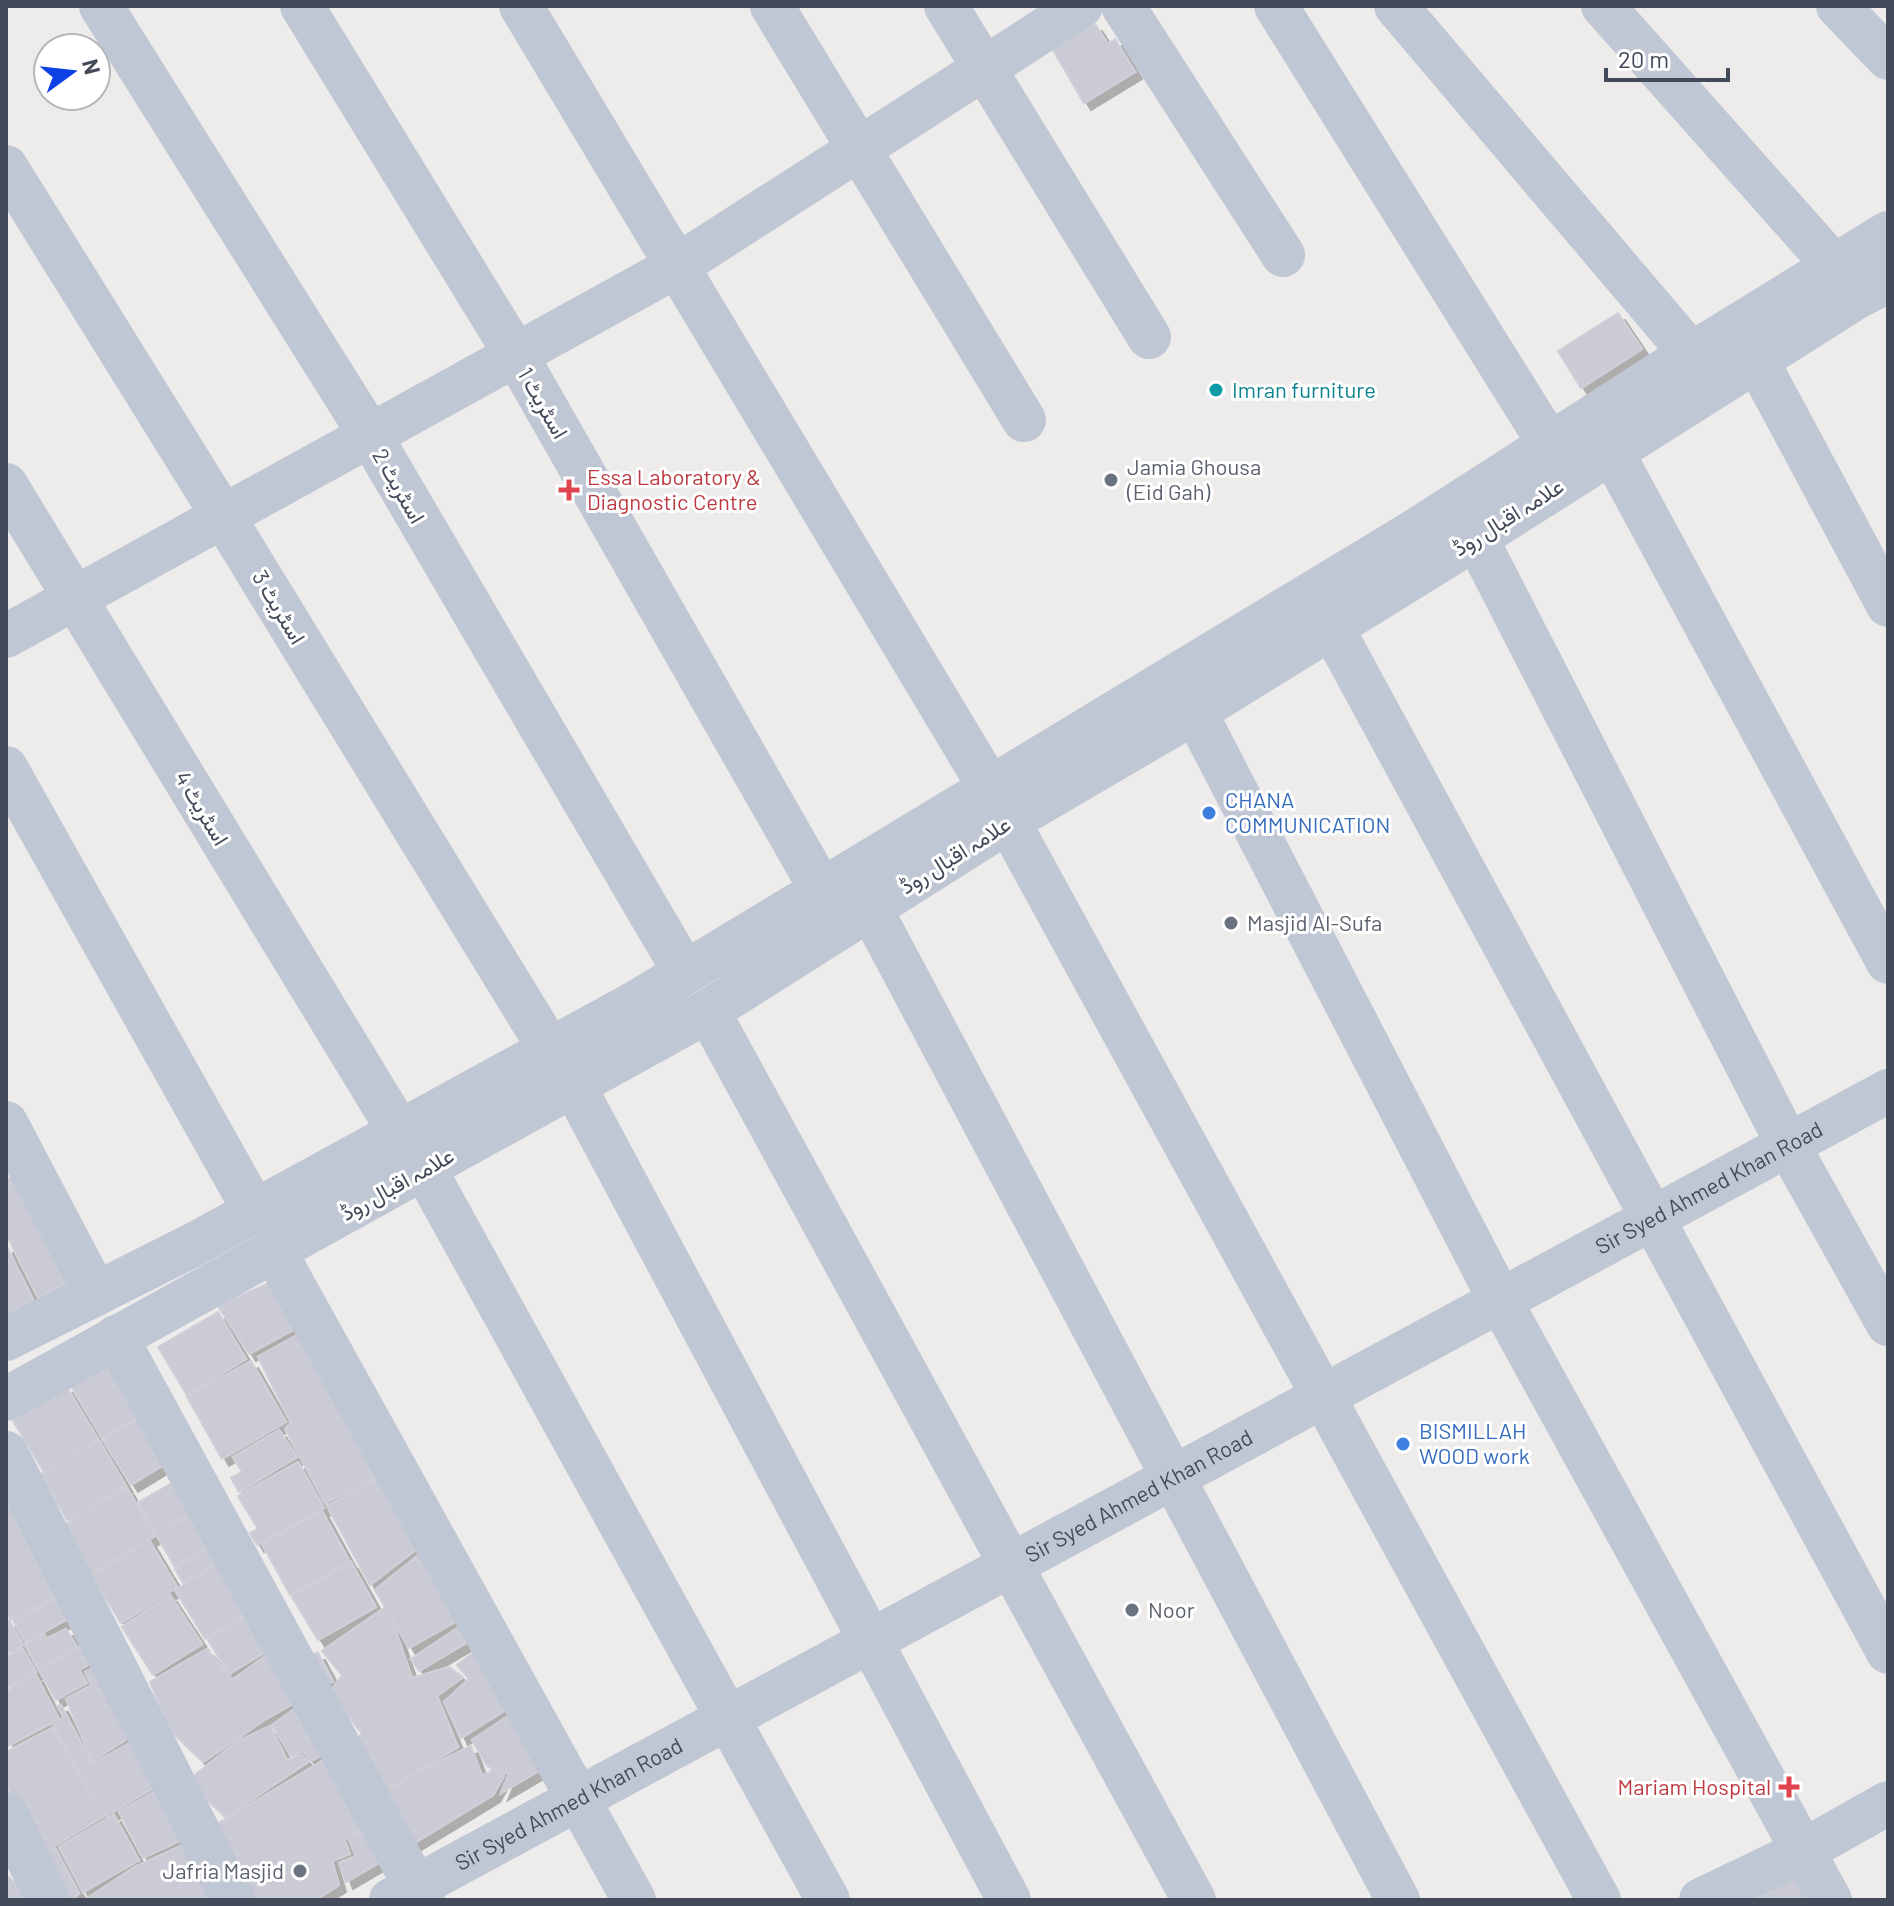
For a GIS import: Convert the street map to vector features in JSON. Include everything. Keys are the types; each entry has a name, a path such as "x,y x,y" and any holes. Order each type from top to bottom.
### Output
{"street":[{"name":"اسٹریٹ 2","path":"101,6 370,435 685,973"},
{"name":"اسٹریٹ 1","path":"302,6 516,355 821,889"},
{"path":"521,6 999,805 1599,1900"},
{"path":"772,6 1024,420"},
{"path":"946,6 1149,337"},
{"path":"6,636 677,266 1081,6"},
{"path":"1123,6 1283,255"},
{"path":"1276,6 1550,445"},
{"path":"1396,6 1692,355"},
{"path":"1603,6 1835,267"},
{"path":"1838,6 1888,58"},
{"name":"اسٹریٹ 3","path":"6,167 549,1048"},
{"name":"علامہ اقبال روڈ","path":"6,1399 708,1011 870,908 999,805 1415,531 1888,233"},
{"name":"علامہ اقبال روڈ","path":"6,1339 193,1245 685,973 821,889 1195,712 1857,297 1888,281"},
{"path":"1757,361 1888,605"},
{"path":"1612,452 1888,962"},
{"name":"اسٹریٹ 4","path":"6,485 399,1131"},
{"path":"1476,538 1788,1145 1888,1324"},
{"path":"1331,626 1888,1652"},
{"path":"1195,712 1501,1302 1830,1900"},
{"path":"6,768 254,1210"},
{"path":"870,908 1398,1900"},
{"path":"708,1011 1194,1900"},
{"path":"574,1086 1009,1900"},
{"name":"Sir Syed Ahmed Khan Road","path":"410,1896 578,1799 1888,1091"},
{"path":"6,1123 96,1294"},
{"path":"424,1168 828,1900"},
{"path":"275,1252 634,1900"},
{"path":"116,1337 410,1896"},
{"path":"6,1453 233,1900"},
{"path":"1701,1900 1803,1851 1888,1803"},
{"path":"6,1814 48,1900"}],"building":[{"path":"1095,24 1108,44 1115,39 1135,72 1084,103 1053,50"},
{"path":"1618,313 1642,349 1581,388 1558,351"},
{"path":"28,1169 81,1276 38,1298 6,1234 6,1180"},
{"path":"6,1245 34,1301 6,1315"},
{"path":"276,1280 304,1324 249,1354 218,1306"},
{"path":"218,1312 246,1359 187,1395 158,1347"},
{"path":"308,1329 387,1472 325,1503 285,1429 291,1423 258,1357"},
{"path":"117,1357 149,1410 102,1438 71,1386"},
{"path":"251,1361 286,1422 222,1459 187,1397"},
{"path":"66,1386 98,1439 44,1472 12,1419"},
{"path":"150,1410 178,1456 131,1485 103,1440"},
{"path":"279,1430 297,1457 239,1492 231,1478 242,1472 233,1457"},
{"path":"99,1440 126,1486 67,1520 41,1474"},
{"path":"298,1462 324,1508 257,1545 250,1533 258,1529 238,1496"},
{"path":"378,1479 427,1541 370,1585 327,1506"},
{"path":"177,1480 195,1510 156,1533 137,1503"},
{"path":"127,1488 155,1536 85,1577 57,1529"},
{"path":"6,1499 61,1595 11,1620 6,1610"},
{"path":"214,1500 233,1530 175,1567 157,1536"},
{"path":"322,1511 350,1562 290,1595 262,1544"},
{"path":"149,1540 177,1587 121,1623 92,1576"},
{"path":"431,1545 467,1615 409,1648 375,1590"},
{"path":"211,1547 219,1561 183,1583 175,1569"},
{"path":"226,1560 255,1609 205,1639 175,1590"},
{"path":"351,1562 376,1607 318,1640 292,1597"},
{"path":"170,1595 202,1644 153,1675 122,1627"},
{"path":"61,1596 73,1616 25,1642 14,1622"},
{"path":"387,1606 412,1678 449,1667 463,1677 437,1696 458,1747 376,1796 346,1750 362,1734 330,1692 342,1675 322,1651"},
{"path":"246,1617 267,1651 229,1674 208,1640"},
{"path":"473,1618 476,1637 419,1671 411,1659"},
{"path":"9,1620 23,1645 6,1654 6,1622"},
{"path":"66,1629 77,1647 38,1669 25,1645 44,1634 46,1639"},
{"path":"94,1639 103,1656 79,1670 87,1683 56,1700 39,1670"},
{"path":"484,1644 510,1707 461,1738 444,1702 469,1679 457,1665"},
{"path":"280,1646 309,1655 318,1653 333,1681 266,1719 203,1762 169,1729 150,1682 207,1649 232,1680"},
{"path":"22,1648 36,1672 6,1688 6,1657"},
{"path":"107,1663 141,1730 92,1761 66,1699 92,1685 85,1672"},
{"path":"36,1675 59,1719 6,1747 6,1691"},
{"path":"61,1705 92,1764 153,1730 179,1773 106,1816 53,1726 64,1717 57,1706"},
{"path":"299,1706 353,1737 311,1761 303,1751 291,1756 272,1725"},
{"path":"522,1707 552,1763 501,1793 509,1774 487,1766 472,1740"},
{"path":"270,1726 287,1760 302,1755 308,1762 226,1817 187,1781 238,1741"},
{"path":"52,1728 103,1817 54,1846 79,1893 72,1900 62,1900 6,1784 6,1752"},
{"path":"471,1746 482,1776 499,1767 504,1776 493,1795 406,1848 378,1800 412,1775"},
{"path":"329,1757 365,1829 344,1839 350,1854 332,1861 339,1885 315,1900 237,1900 204,1832"},
{"path":"168,1784 196,1833 143,1858 119,1812"},
{"path":"114,1815 139,1860 83,1892 59,1847"},
{"path":"368,1829 392,1855 346,1882 339,1863 356,1856 349,1840"},
{"path":"187,1843 217,1900 85,1900 135,1867"},
{"path":"1805,1871 1824,1900 1754,1900"},
{"path":"9,1877 19,1889 38,1900 6,1900 6,1879"}],"place":[{"name":"Imran furniture","path":"1216,390"},
{"name":"Jamia Ghousa (Eid Gah)","path":"1111,480"},
{"name":"Essa Laboratory & Diagnostic Centre","path":"569,490"},
{"name":"CHANA COMMUNICATION","path":"1209,813"},
{"name":"Masjid Al-Sufa","path":"1231,923"},
{"name":"BISMILLAH WOOD work","path":"1403,1444"},
{"name":"Noor","path":"1132,1610"},
{"name":"Mariam Hospital","path":"1789,1787"},
{"name":"Jafria Masjid","path":"300,1871"}]}
